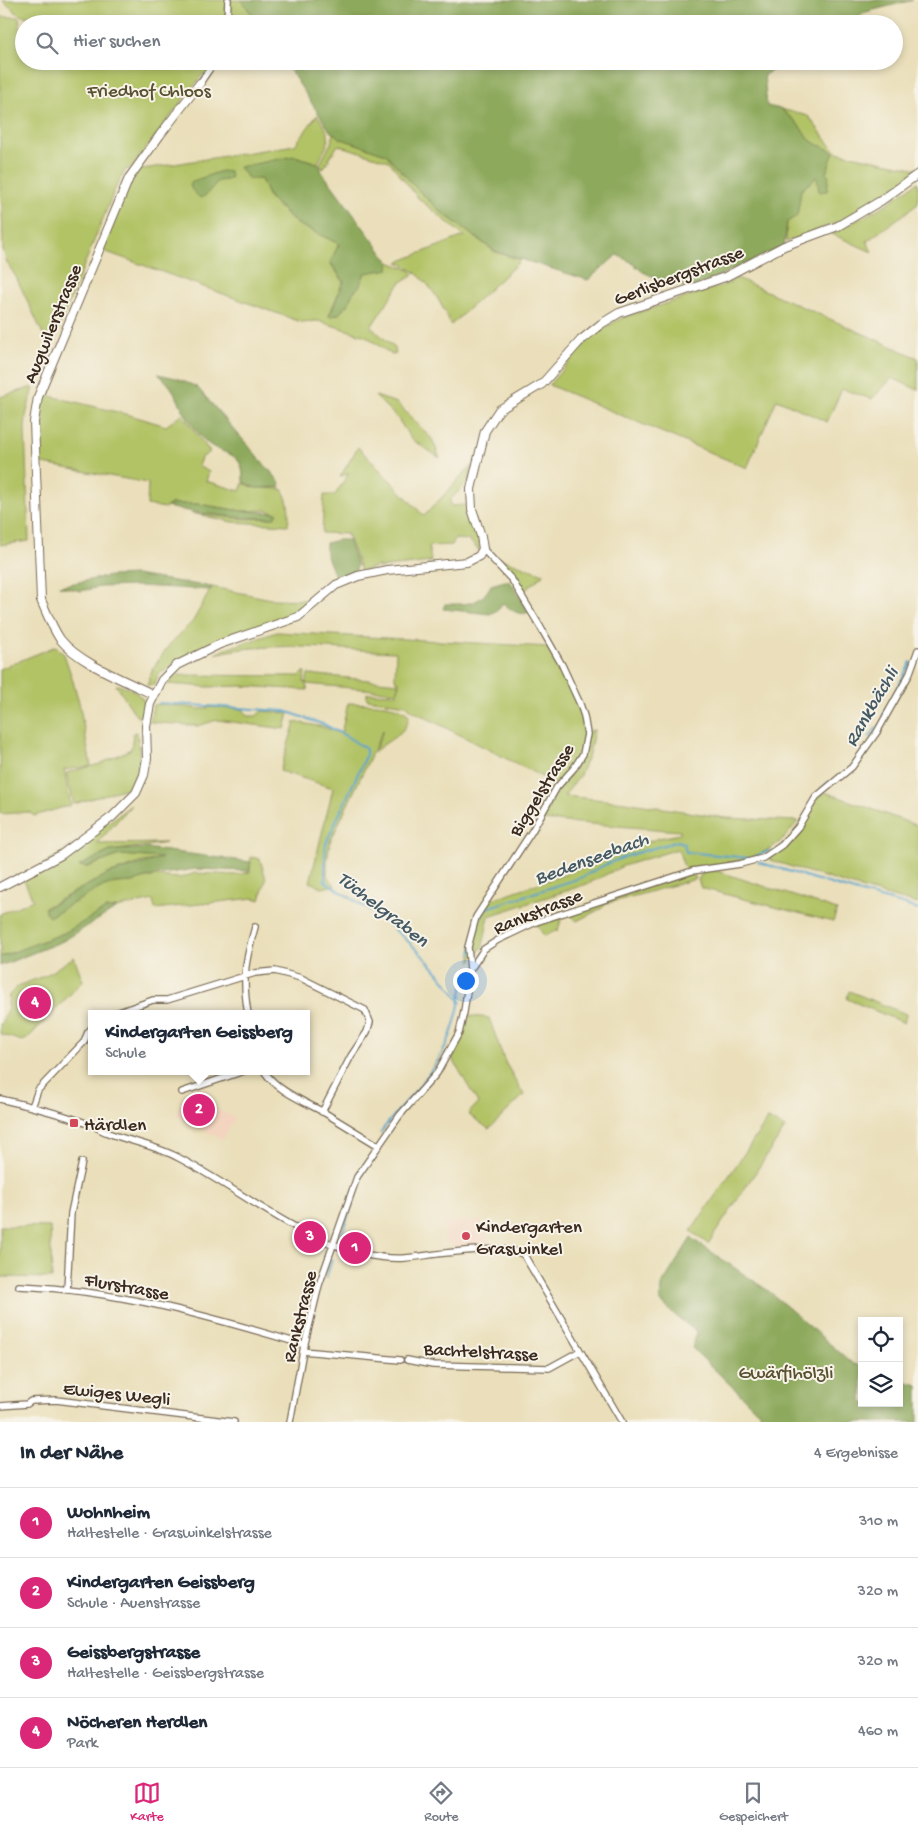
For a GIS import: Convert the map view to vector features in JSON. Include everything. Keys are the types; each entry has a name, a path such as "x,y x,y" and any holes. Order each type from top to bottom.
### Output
{"street":[{"path":"227,15 228,0"},
{"name":"Augwilerstrasse","path":"154,695 84,660 61,640 49,620 41,600 34,422 38,397 129,178 209,70"},
{"name":"Gerlisbergstrasse","path":"483,549 481,536 472,509 471,489 485,431 499,410 542,384 581,340 619,313 725,277 784,246 838,226 882,200 918,174"},
{"path":"0,887 62,855 112,817 136,793 144,775 147,758 146,726 154,695 162,680 177,665 220,644 298,617 336,585 358,576 387,570 467,562 479,556 483,549"},
{"name":"Biggelstrasse","path":"470,970 468,948 476,917 532,831 557,787 578,761 582,754 587,734 580,704 541,628 512,580 483,549"},
{"name":"Rankstrasse","path":"290,1422 304,1348 319,1285 357,1177 400,1115 437,1073 459,1033 470,970 484,949 498,940 536,922 692,871 740,864 763,858 782,845 798,827 816,797 852,767 877,732 904,683 918,650"},
{"path":"247,1010 244,986 245,961 255,927"},
{"path":"124,1010 153,1000 167,1000 245,976 275,971 301,978 365,1010 370,1022 367,1032 350,1056 322,1112"},
{"path":"32,1107 38,1090 84,1042 88,1032"},
{"path":"182,1092 232,1075"},
{"path":"267,1075 273,1083 285,1091 379,1146"},
{"path":"0,1099 92,1125 107,1133 163,1151 286,1222 354,1252 383,1258 404,1258 486,1250 518,1251 524,1255 622,1422"},
{"name":"Flurstrasse","path":"82,1162 71,1213 67,1290 158,1304 242,1326 304,1348 400,1360"},
{"path":"19,1286 67,1290"},
{"name":"Bachtelstrasse","path":"407,1360 433,1365 549,1368 580,1351"},
{"name":"Ewiges Wegli","path":"0,1406 27,1404 31,1401 56,1400 234,1422"}],"shaded area":[{"path":"205,1088 210,1105 235,1118 223,1140 176,1115 186,1094"},
{"name":"Kindergarten Graswinkel","path":"481,1220 481,1229 486,1229 487,1231 489,1245 454,1248 453,1242 445,1243 443,1223"}],"green space":[{"name":"Friedhof Chloos","path":"2,0 241,0 252,15 19,15"},
{"path":"241,0 913,0 866,12 862,15 252,15"},
{"path":"0,17 15,17 15,70 216,70 209,78 203,74 131,168 125,170 115,189 50,349 16,277 7,263 3,250 0,194"},
{"path":"290,70 773,70 764,75 767,106 781,109 796,122 811,141 834,152 826,174 829,175 827,191 819,192 817,177 801,190 797,216 787,222 784,246 688,290 676,282 661,280 643,272 631,262 617,255 588,280 495,251 441,212 415,187 386,154 342,139 330,131"},
{"path":"781,109 808,116 836,152 918,169 918,171 882,196 836,223 786,242 787,221 797,216 801,190 817,177 826,174 811,141 796,122"},
{"path":"317,115 328,135 327,143 318,163 295,156 239,168 249,179 261,179 269,198 297,224 339,244 330,263 343,281 329,316 339,314 349,303 353,292 359,287 365,273 389,269 389,262 410,270 414,275 400,283 371,327 395,348 396,354 392,355 366,336 318,321 301,322 101,250 136,170 295,145"},
{"path":"333,133 342,139 386,154 415,187 441,212 495,252 521,260 451,325 431,288 416,273 398,262 464,236 418,198 389,161 338,145 323,169 320,164 331,143"},
{"path":"295,156 319,164 322,172 389,262 389,269 365,273 359,287 353,292 349,302 339,314 329,317 344,281 330,262 339,244 298,224 269,197 261,179 249,179 239,167"},
{"path":"221,171 230,172 231,177 228,180 218,181 205,196 200,198 192,190 190,185 193,181"},
{"path":"918,182 918,204 867,241 872,252 832,234 885,205"},
{"path":"737,278 918,358 918,390 892,378 872,399 842,389 827,422 777,399 747,468 549,385 584,345 604,328 622,318 727,284"},
{"path":"158,374 176,378 197,387 279,481 281,487 256,488 243,482 240,463 230,454 217,449 202,438 186,415 171,387"},
{"path":"47,383 52,385 50,396 130,415 166,426 182,414 210,452 201,458 198,466 209,472 206,481 240,491 243,483 255,488 282,489 288,506 288,525 232,522 191,513 244,519 273,518 277,513 266,510 242,511 198,504 171,504 165,508 147,505 148,483 38,463 39,415"},
{"path":"33,387 25,429 29,541 0,545 0,397"},
{"path":"375,396 397,403 432,439 440,458 411,439 398,419"},
{"path":"358,447 424,516 472,465 469,481 450,500 451,506 464,505 472,514 478,532 479,551 469,540 455,539 452,545 429,546 431,562 378,568 379,566 361,571 347,534 322,533 324,495 335,495 349,473 340,477"},
{"path":"171,504 197,504 242,511 278,513 274,518 234,517 167,507"},
{"path":"348,540 357,565 356,570 342,576 335,576 326,554 326,543"},
{"path":"493,556 544,574 523,592 516,581"},
{"path":"135,575 212,587 210,590 139,586 100,587 81,591 59,586 110,576"},
{"path":"510,581 529,612 518,613 503,603 499,609 490,614 443,609 445,604 466,604 477,600 487,592 491,585"},
{"path":"212,587 271,599 312,600 296,615 217,642 176,663 159,674 154,685 147,685 153,668 170,644 193,621"},
{"path":"277,632 549,647 569,684 580,712 583,740 580,753 573,766 556,784 413,711 406,705 367,699 367,693 397,694 397,692 306,684 308,674 398,683 398,691 399,682 395,679 396,652 282,647 237,650 215,654"},
{"path":"56,646 64,654 79,702 91,766 64,770 71,805 34,816 29,812 0,814 0,669"},
{"path":"305,671 304,681 308,690 167,684 177,675 300,676"},
{"path":"116,685 129,688 143,699 145,703 140,717 137,717"},
{"path":"348,703 389,706 404,711 409,715 405,728 374,753 383,730 330,842 327,876 335,885 322,888 310,882 333,788 280,771 295,722 324,727 341,734"},
{"path":"163,704 201,709 212,707 243,709 248,716 256,716 262,711 289,713 285,729 217,720 198,726 150,722 153,705"},
{"path":"594,730 589,754 579,777 564,796 625,802 726,818 798,821 777,844 745,859 721,865 685,870 678,849 623,866 587,884 489,916 483,946 471,961 472,944 476,929 481,914 489,900 566,874 601,858 659,838 680,834 680,831 541,820 559,788 575,769 589,731"},
{"path":"137,732 140,760 130,787 74,804 66,773 100,764 131,749 133,733"},
{"path":"825,792 918,826 918,904 770,860 770,855 784,846 817,798"},
{"path":"131,805 97,844 166,843 110,851 80,866 87,867 120,855 164,858 143,862 108,874 44,908 48,916 103,886 115,883 132,882 155,876 180,878 195,873 237,875 250,872 251,857 260,859 266,879 260,900 254,898 155,909 153,900 106,909 64,933 0,957 0,914 33,900 23,878 113,819"},
{"path":"145,848 251,862 249,871 195,869 104,886 49,917 44,909 108,874 162,858 120,855 87,867 79,866 110,851"},
{"path":"714,870 837,910 833,922 701,888 698,880 703,871"},
{"path":"693,873 696,879 605,904 602,908 577,921 568,913"},
{"path":"117,908 63,941 0,966 0,957 64,933 106,909"},
{"path":"563,914 558,930 544,936 536,923"},
{"path":"74,957 83,981 27,1039 22,1041 0,1034 0,1025 7,1012 9,995 18,986 46,975"},
{"path":"849,991 906,1014 904,1023 847,999"},
{"path":"465,1015 489,1018 505,1062 524,1095 489,1129 468,1114 478,1103 452,1058 458,1046"},
{"path":"768,1119 785,1128 708,1244 691,1231"},
{"path":"0,1226 50,1227 52,1278 0,1277"},
{"name":"Gwärfihölzli","path":"691,1238 770,1292 852,1363 858,1365 858,1407 903,1407 903,1381 918,1385 918,1422 769,1422 692,1348 697,1332 660,1301 661,1286"}],"waterway":[{"name":"Rankbächli","path":"883,715 911,662"},
{"name":"Tüchelgraben","path":"159,703 285,711 325,725 366,749 366,756 326,843 325,881 392,927 434,968 461,1002"},
{"name":"Rankbächli","path":"870,737 876,728"},
{"name":"Rankbächli","path":"821,789 829,782"},
{"name":"Bedenseebach","path":"471,954 479,919 484,909 583,877 594,870 630,855 679,841 684,844 686,852 749,858"},
{"name":"Rankbächli","path":"755,857 769,851"},
{"name":"Bedenseebach","path":"758,862 918,910"},
{"name":"Bedenseebach","path":"381,1132 429,1074 445,1048 455,1023 464,976"},
{"name":"Bedenseebach","path":"341,1236 362,1177"},
{"name":"Bedenseebach","path":"326,1278 332,1259"}],"place":[{"name":"Nöcheren Herdlen","path":"35,1003"},
{"name":"Kindergarten Geissberg","path":"199,1110"},
{"name":"Härdlen","path":"74,1123"},
{"name":"Kindergarten Graswinkel","path":"466,1236"},
{"name":"Geissbergstrasse","path":"310,1237"},
{"name":"Wohnheim","path":"355,1248"}]}
